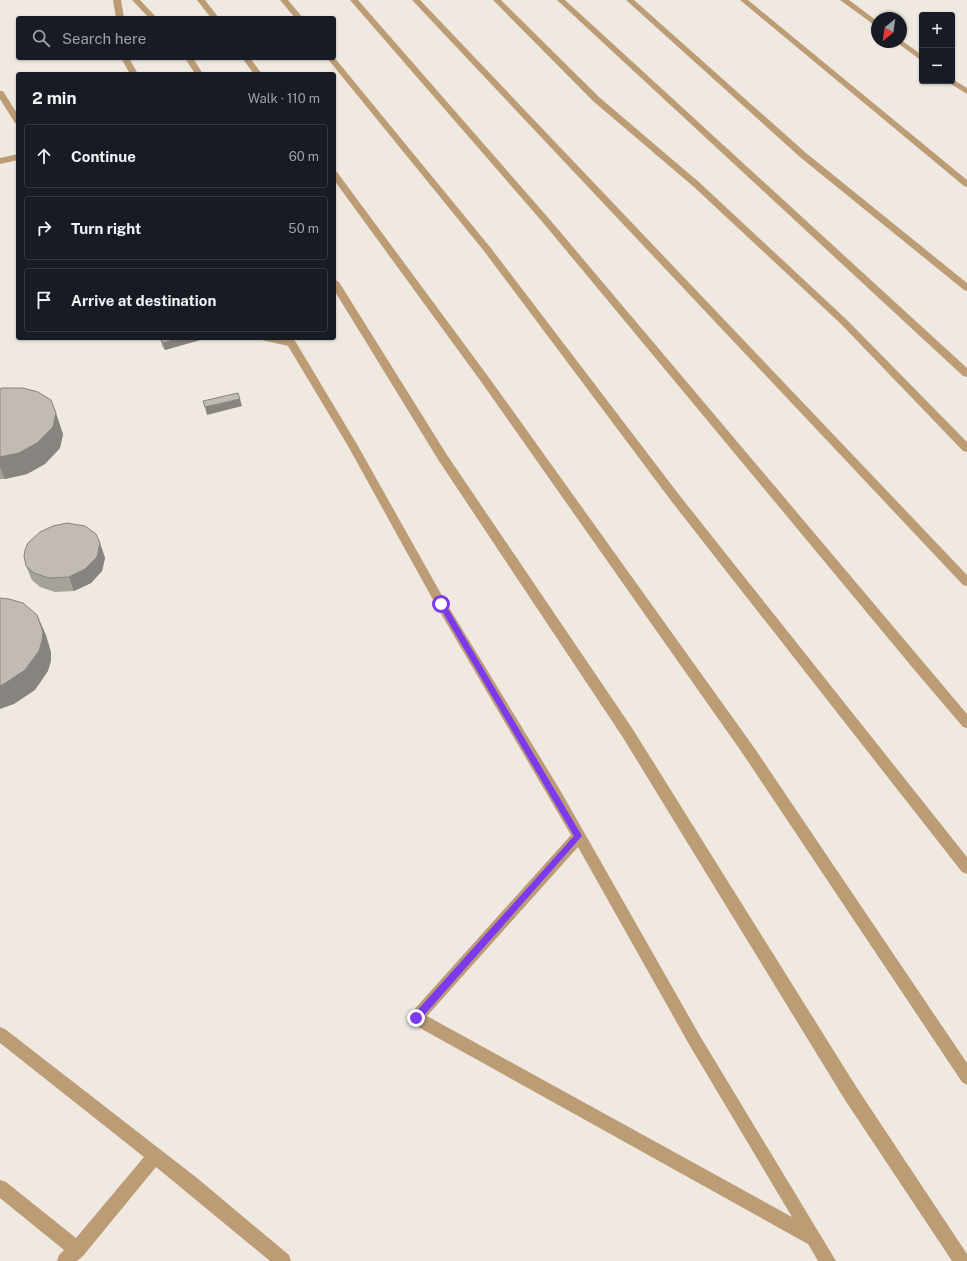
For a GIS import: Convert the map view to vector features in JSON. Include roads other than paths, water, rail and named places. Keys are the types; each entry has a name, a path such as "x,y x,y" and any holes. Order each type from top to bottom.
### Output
{"lane":[{"path":"117,0 120,16"},
{"path":"136,0 151,16"},
{"path":"201,0 213,16"},
{"path":"284,0 297,16"},
{"path":"354,0 548,223 921,670 967,723"},
{"path":"416,0 967,582"},
{"path":"497,0 596,99 697,185 844,322 967,448"},
{"path":"561,0 967,374"},
{"path":"630,0 803,154 967,288"},
{"path":"744,0 967,184"},
{"path":"844,0 871,20"},
{"path":"907,47 919,57"},
{"path":"126,60 133,72"},
{"path":"189,60 198,72"},
{"path":"248,60 256,72"},
{"path":"333,60 487,249 676,498 967,868"},
{"path":"955,83 967,92"},
{"path":"0,93 16,118"},
{"path":"0,161 16,157"},
{"path":"336,177 486,381 748,750 967,1078"},
{"path":"336,285 443,458 626,732 850,1094 962,1261"},
{"path":"290,341 353,446 441,604 579,836 696,1041 828,1261"},
{"path":"579,836 416,1018 815,1239"},
{"path":"0,1034 155,1156 283,1261"},
{"path":"0,1188 71,1256 155,1156"}]}
